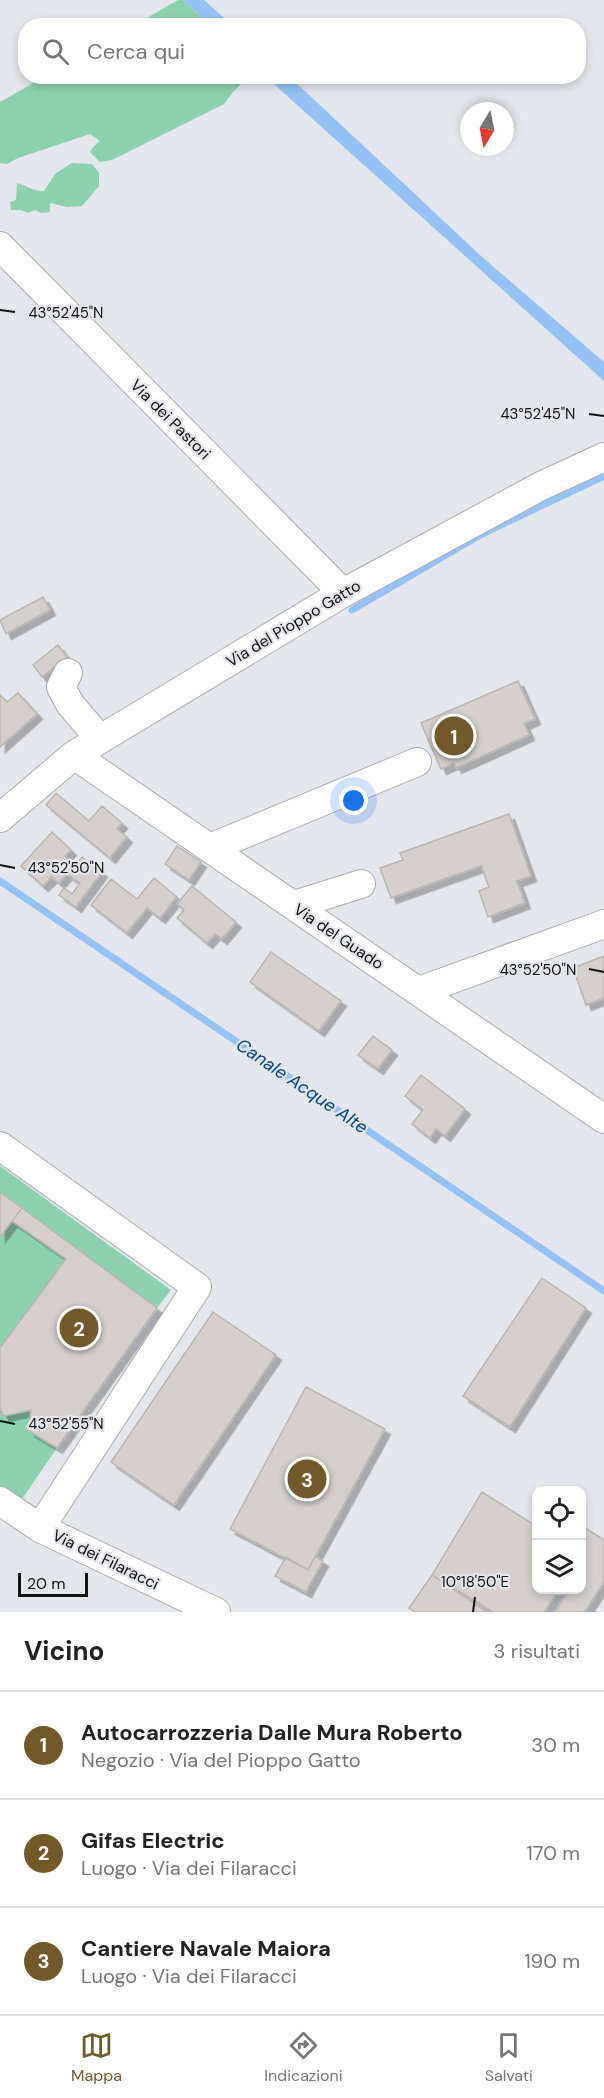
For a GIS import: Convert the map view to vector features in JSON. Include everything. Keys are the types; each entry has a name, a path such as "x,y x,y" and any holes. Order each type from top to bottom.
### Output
{"street":[{"name":"Via dei Pastori","path":"0,246 343,593"},
{"name":"Via del Pioppo Gatto","path":"0,818 74,755 343,593 541,486 604,457"},
{"path":"68,673 61,687 70,704 100,739"},
{"name":"Via del Guado","path":"74,755 604,1119"},
{"path":"210,848 417,762"},
{"path":"294,905 361,884"},
{"path":"419,991 604,924"},
{"path":"0,1146 197,1287 40,1528"},
{"name":"Via dei Filaracci","path":"0,1501 40,1528 216,1612"}],"green space":[{"path":"178,0 183,0 202,18 147,18"},
{"path":"32,84 241,84 224,104 112,160 100,162 90,152 100,141 90,134 18,158 7,164 0,163 0,102"},
{"path":"72,163 92,164 99,173 99,186 82,206 67,207 50,203 50,212 41,213 35,210 28,213 11,210 10,202 16,200 17,183 44,191 56,173"},
{"path":"0,1166 171,1290 157,1308 0,1192"},
{"path":"11,1219 66,1259 0,1348 0,1235"},
{"path":"0,1409 5,1416 31,1410 30,1431 57,1448 20,1502 0,1489"}],"water":[{"path":"183,0 204,0 224,18 202,18"},
{"path":"274,84 297,84 306,92 480,255 604,362 604,381"}],"building":[{"path":"43,597 50,610 6,634 0,620"},
{"path":"58,645 67,657 42,677 33,665"},
{"path":"518,681 535,719 524,724 529,735 456,768 454,763 441,769 421,723"},
{"path":"18,693 37,714 0,747 0,695 7,702"},
{"path":"56,793 89,821 102,806 122,823 117,829 127,837 110,858 46,805"},
{"path":"509,814 531,876 517,881 525,903 488,917 479,891 489,887 481,866 391,898 380,868 403,860 400,853"},
{"path":"52,832 71,850 65,856 75,865 59,883 52,877 43,886 21,866"},
{"path":"177,846 201,862 189,880 165,864"},
{"path":"82,857 102,872 76,907 59,895 64,888 72,894 80,883 68,875"},
{"path":"154,878 177,897 160,918 147,908 127,933 91,905 111,879 137,899"},
{"path":"192,886 236,922 222,939 215,934 207,943 177,918 184,910 177,904"},
{"path":"271,952 341,1001 319,1031 250,982"},
{"path":"604,956 604,998 586,1005 573,968"},
{"path":"373,1036 392,1050 378,1069 358,1055"},
{"path":"421,1075 465,1109 445,1136 436,1129 430,1138 412,1124 423,1110 405,1096"},
{"path":"0,1192 22,1208 0,1237"},
{"path":"22,1208 157,1308 57,1448 29,1431 31,1410 4,1416 0,1409 0,1348 66,1259 12,1221"},
{"path":"542,1278 586,1308 510,1427 463,1396"},
{"path":"213,1312 276,1355 174,1505 111,1462"},
{"path":"306,1387 385,1429 308,1570 230,1529"},
{"path":"482,1492 532,1523 532,1594 556,1594 544,1612 493,1612 432,1575"},
{"path":"586,1529 604,1540 604,1582 585,1612 555,1612 566,1594 586,1594"},
{"path":"315,1556 323,1561 306,1592 275,1576 286,1557 308,1570"},
{"path":"432,1575 487,1612 415,1612 409,1608"}],"waterway":[{"path":"352,610 482,534 604,476"},
{"name":"Canale Acque Alte","path":"0,881 604,1291"}],"place":[{"name":"Autocarrozzeria Dalle Mura Roberto","path":"454,736"},
{"name":"Gifas Electric","path":"79,1328"},
{"name":"Cantiere Navale Maiora","path":"307,1479"}]}
